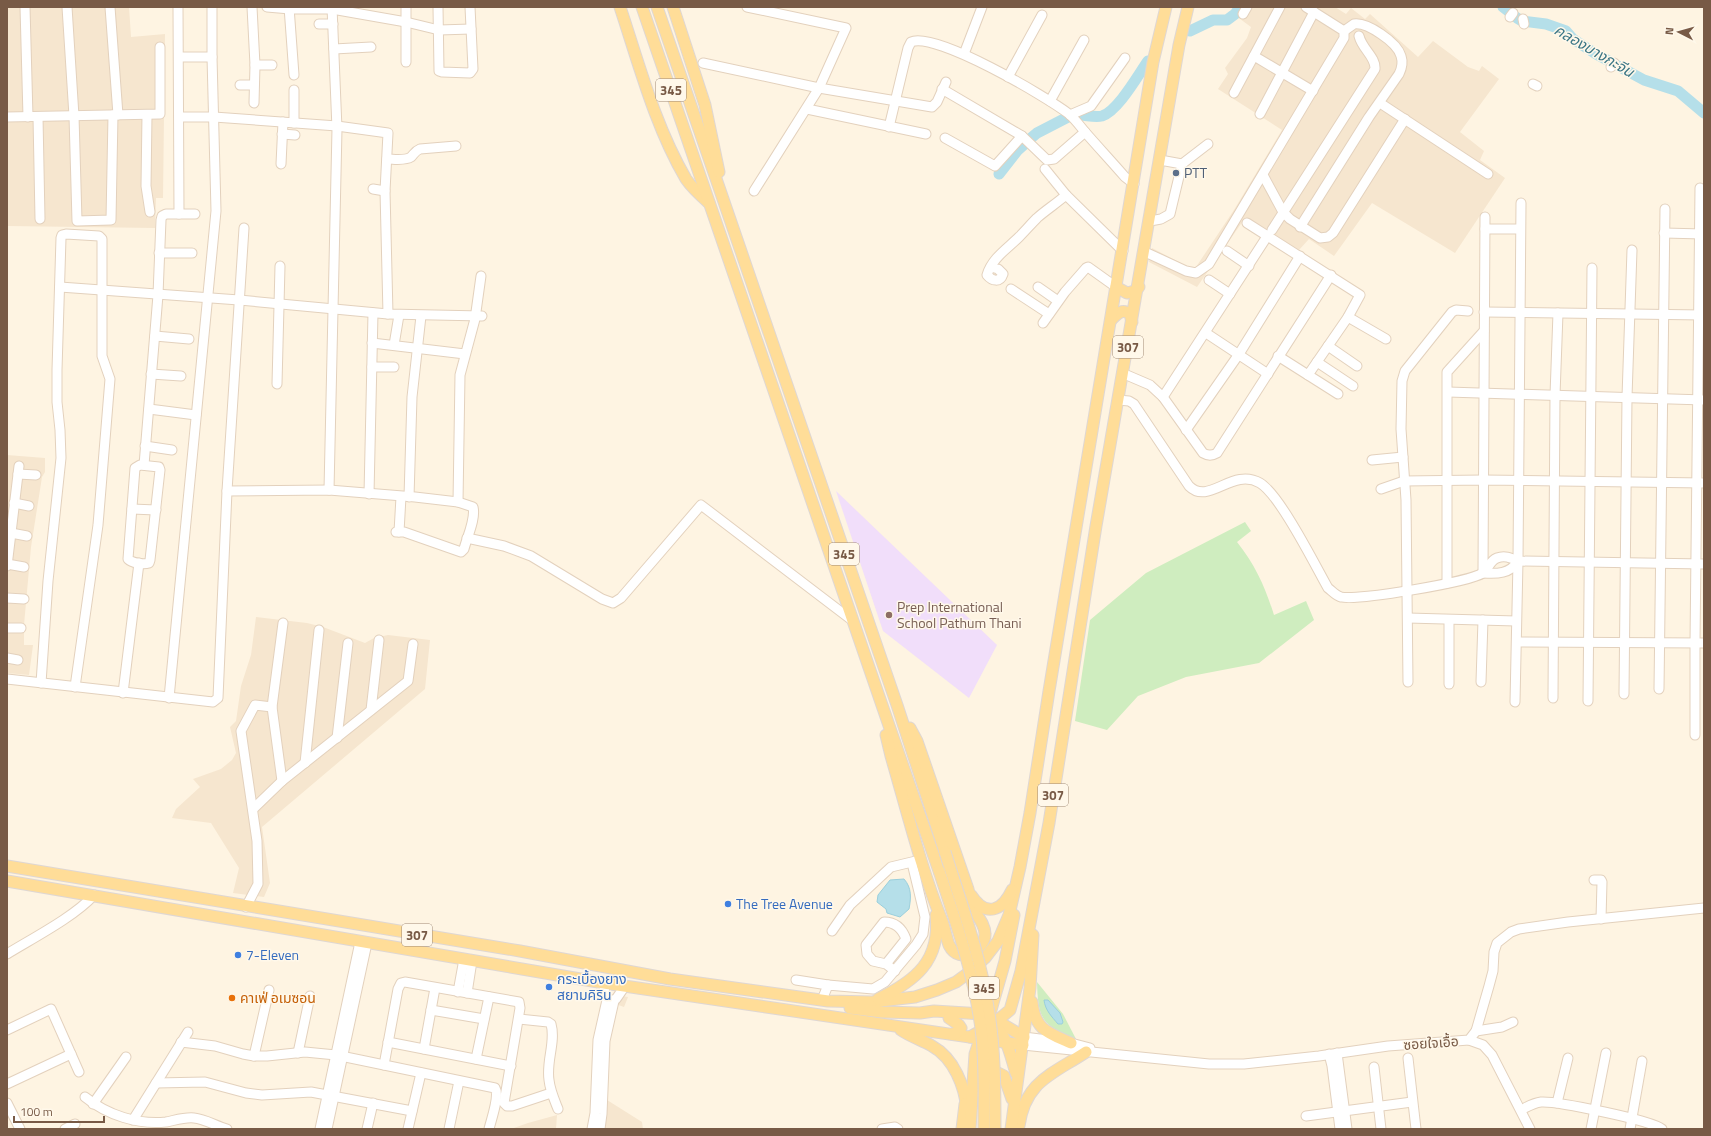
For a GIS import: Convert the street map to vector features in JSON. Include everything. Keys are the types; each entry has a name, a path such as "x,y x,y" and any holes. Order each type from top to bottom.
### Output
{"main road":[{"path":"620,7 653,106 669,144 687,179 696,192 710,204"},
{"name":"345","path":"642,7 954,916 979,1016 982,1056 984,1129"},
{"name":"345","path":"656,7 714,165 723,200 897,705 945,852 978,962 988,1007 994,1056 995,1129"},
{"path":"674,7 702,93 714,165"},
{"name":"307","path":"986,1027 996,1012 999,983 1013,925 1020,867 1153,62 1166,7"},
{"name":"307","path":"1017,1041 1030,988 1034,903 1054,794 1122,373 1139,287 1181,39 1188,7"},
{"path":"1116,286 1127,293 1134,291 1139,287"},
{"path":"1111,320 1120,312 1124,311 1130,314 1132,322"},
{"path":"876,687 891,756 917,861 935,904 949,944 954,953 968,955 984,941 986,936 984,928 972,905 968,889 917,742 897,705"},
{"name":"307","path":"7,866 670,978 825,1001 844,1007 882,1012 920,1014 934,1011 986,1027 1017,1041"},
{"path":"968,889 976,902 985,909 999,908 1006,900 1020,867"},
{"path":"825,1001 872,1002 916,996 938,990 956,982 976,967 991,952 1004,927 1013,901 1020,867"},
{"name":"307","path":"7,881 604,983 897,1027 952,1034 986,1027 1017,1041"},
{"path":"186,912 189,897"},
{"path":"969,1129 975,1054 986,1027 1006,1015 1012,1004 1021,971 1034,903"},
{"path":"872,1002 902,987 921,970 934,945 937,922 935,904"},
{"path":"1013,925 1020,929 1030,918"},
{"path":"1030,988 1034,1016 1039,1026 1049,1034 1071,1043"},
{"path":"920,1014 932,1017 950,1018 986,1027 1017,1041"},
{"path":"950,1018 961,1028 957,1033 952,1034"},
{"path":"897,1027 907,1034 933,1046 942,1053 958,1074 966,1101 969,1129"},
{"path":"1011,1129 1018,1077 1017,1041"},
{"path":"1017,1041 1018,1077"},
{"path":"973,1083 978,1069 985,1058 1017,1041"},
{"path":"1018,1129 1024,1104 1032,1089 1063,1065 1086,1052"},
{"path":"973,1083 980,1073 985,1071 994,1071 1004,1076 1008,1083 1018,1129"},
{"path":"962,1129 966,1101"}],"street":[{"path":"25,7 28,117"},
{"path":"68,7 74,116 77,221 111,220 115,115 110,7"},
{"path":"178,7 179,214"},
{"path":"168,698 216,211 212,7"},
{"path":"252,7 255,65 254,103"},
{"path":"267,7 332,8 369,11 439,30 471,29"},
{"path":"406,7 406,62"},
{"path":"438,7 439,71 470,73 473,69 470,7"},
{"path":"747,7 846,27 819,88 754,191"},
{"path":"964,54 982,7"},
{"path":"1234,93 1280,7"},
{"path":"1306,7 1344,31"},
{"path":"289,8 294,75"},
{"path":"329,490 337,126 332,8"},
{"path":"1260,114 1314,12"},
{"path":"1008,76 1042,15"},
{"path":"319,24 333,24"},
{"path":"1300,227 1369,117 1399,74 1402,67 1401,55 1389,40 1365,24 1354,24 1344,31"},
{"path":"1145,252 1186,271 1196,273 1210,264 1344,38 1344,31"},
{"path":"1163,397 1206,333 1375,69 1374,59 1363,48 1359,36"},
{"path":"889,127 911,42 917,40 964,54 1008,76 1050,101 1070,115 1126,178 1134,184"},
{"path":"1050,101 1084,40"},
{"path":"7,117 160,114 160,47"},
{"path":"334,49 371,47"},
{"path":"1254,56 1313,91"},
{"path":"179,58 212,57"},
{"path":"1070,115 1091,106 1125,58"},
{"path":"703,63 819,88 932,107 937,102 944,85 1022,136 1045,159 1049,160 1054,159 1085,132"},
{"path":"255,65 272,65"},
{"path":"240,85 254,85"},
{"path":"294,90 294,123"},
{"path":"1380,103 1488,174"},
{"path":"807,109 926,134"},
{"path":"147,115 146,186 150,212"},
{"path":"38,117 40,219"},
{"path":"179,117 214,117 337,126 388,133 388,159 385,191 388,314"},
{"path":"1263,175 1283,212 1300,227 1320,238 1328,237 1333,233 1405,119"},
{"path":"281,164 283,122"},
{"path":"282,134 295,135"},
{"path":"945,138 995,166 1022,136"},
{"path":"1150,221 1161,219 1170,214 1182,164 1208,144"},
{"path":"388,159 406,159 411,157 420,149 456,146"},
{"path":"1160,160 1182,164"},
{"path":"1046,169 1066,195 1122,251"},
{"path":"1695,734 1699,643 1701,483 1700,188"},
{"path":"374,189 385,191"},
{"path":"991,267 1005,249 1037,218 1066,195"},
{"path":"1515,702 1518,561 1521,203"},
{"path":"1659,689 1665,209"},
{"path":"144,465 158,295 160,225 162,216 166,214 195,214"},
{"path":"1483,573 1485,217"},
{"path":"1247,223 1270,233 1300,256 1360,295 1348,317 1308,375"},
{"path":"7,679 168,698 213,702 218,698 227,491 244,228"},
{"path":"1485,229 1520,229"},
{"path":"1664,233 1701,233"},
{"path":"40,683 48,581 61,458 57,389 62,235 99,236 102,239 102,356 110,379 98,525 75,687"},
{"path":"1624,694 1624,563 1629,314 1632,250"},
{"path":"1227,251 1249,266"},
{"path":"159,253 192,253"},
{"path":"1186,430 1239,354 1300,256"},
{"path":"277,384 280,266"},
{"path":"1043,323 1058,301 1086,268 1088,267 1116,286"},
{"path":"1588,701 1592,268"},
{"path":"1122,373 1150,386 1163,397 1203,453 1208,456 1218,453 1278,356 1331,275"},
{"path":"458,502 460,384 465,354 479,316 481,276"},
{"path":"1209,280 1230,294"},
{"path":"60,287 208,299 239,300 332,310 399,315 479,316"},
{"path":"1038,287 1058,301"},
{"path":"1011,289 1049,314"},
{"path":"1408,682 1406,500 1401,429 1403,375 1452,312 1456,310 1468,311"},
{"path":"369,494 374,312"},
{"path":"1484,312 1701,315"},
{"path":"1553,698 1555,395 1558,314"},
{"path":"394,345 399,315"},
{"path":"227,491 329,490 369,494 405,497 458,502 470,505 473,507 474,512 462,552 418,536 404,532 397,532 405,497 416,347 421,316"},
{"path":"1348,317 1386,339"},
{"path":"1447,583 1448,370 1484,331"},
{"path":"1206,333 1268,374"},
{"path":"155,336 189,339"},
{"path":"372,342 465,354"},
{"path":"1328,346 1357,366"},
{"path":"1278,356 1338,394"},
{"path":"1317,362 1353,386"},
{"path":"372,367 394,367"},
{"path":"152,374 181,376"},
{"path":"1448,392 1701,400"},
{"path":"1118,400 1129,401 1134,404 1189,486 1194,491 1199,493 1206,492 1229,482 1244,479 1261,484 1273,495 1279,504 1328,588 1339,597 1350,598 1406,590 1447,583 1483,573 1501,573 1514,567 1518,561"},
{"path":"149,409 196,415"},
{"path":"146,446 172,450"},
{"path":"1372,460 1403,457"},
{"path":"140,465 144,465 159,467 160,470 150,560 147,564 132,562 128,559 135,468 140,465"},
{"path":"24,567 7,565 18,470 36,475"},
{"path":"1382,489 1404,481 1518,480 1701,483"},
{"path":"14,503 29,506"},
{"path":"467,538 504,546 530,556 602,599 613,603 621,598 701,505 853,621"},
{"path":"132,509 156,510"},
{"path":"11,533 27,536"},
{"path":"1483,573 1492,560 1499,557 1508,556 1518,561 1700,564"},
{"path":"123,693 139,563"},
{"path":"7,598 24,599"},
{"path":"1408,618 1516,621"},
{"path":"1449,620 1449,684"},
{"path":"1481,682 1483,620"},
{"path":"282,782 272,707 283,623"},
{"path":"7,628 21,628"},
{"path":"305,764 319,630"},
{"path":"372,710 379,640"},
{"path":"1521,642 1699,643"},
{"path":"337,738 348,643"},
{"path":"253,809 282,782 408,681 412,644"},
{"path":"7,658 18,660"},
{"path":"246,907 258,884 257,841 240,732 255,705 272,707"},
{"path":"796,980 828,985 872,989 884,982 895,971 923,934 925,917 917,861 890,866 854,900 832,931"},
{"path":"1594,880 1601,880 1602,882 1601,919"},
{"path":"7,954 74,912 94,895"},
{"name":"ซอยใจเอื้อ","path":"1104,1052 1209,1064 1228,1064 1253,1063 1396,1045 1469,1040 1476,1031 1491,978 1494,952 1498,943 1504,936 1519,929 1704,908"},
{"path":"895,971 886,964 873,961 867,954 866,945 884,922 890,922 897,925 903,931 906,939 916,945"},
{"path":"886,964 906,939"},
{"path":"327,1129 331,1095 363,943"},
{"path":"462,993 468,960"},
{"path":"384,1065 399,986 405,982 519,1002 520,1008 504,1102 507,1106 512,1106 551,1093"},
{"path":"600,1129 602,1114 604,1041 610,1000 603,991 604,983"},
{"path":"825,1001 828,985"},
{"path":"610,1000 620,996 625,986"},
{"path":"424,1049 435,988"},
{"path":"254,1056 269,990"},
{"path":"298,1053 310,996"},
{"path":"476,1059 489,997"},
{"path":"592,1129 595,1112 598,1040 610,1000"},
{"path":"7,1030 51,1009 79,1072"},
{"path":"431,1010 484,1019"},
{"path":"518,1019 548,1022 551,1024 552,1035 548,1079 551,1093 558,1109"},
{"path":"1476,1031 1502,1027 1513,1022"},
{"path":"133,1120 188,1032"},
{"path":"1469,1040 1483,1045 1492,1056 1530,1129"},
{"path":"1017,1041 1071,1043 1104,1052"},
{"path":"1017,1041 1086,1052 1104,1052"},
{"path":"181,1042 216,1046 254,1056 298,1053 339,1056 495,1088 497,1091 489,1129"},
{"path":"388,1042 511,1066"},
{"path":"1333,1053 1332,1066 1341,1111 1347,1129"},
{"path":"1591,1129 1606,1053"},
{"path":"7,1084 71,1054"},
{"path":"93,1104 126,1057"},
{"path":"1408,1058 1416,1129"},
{"path":"1557,1104 1568,1058"},
{"path":"1630,1129 1642,1061"},
{"path":"1374,1067 1381,1129"},
{"path":"408,1129 421,1073"},
{"path":"448,1129 459,1081"},
{"path":"156,1083 205,1082 246,1093 262,1095 299,1092 331,1095 412,1111"},
{"path":"320,1129 331,1095"},
{"path":"85,1097 104,1111 133,1120 166,1122 196,1118 227,1129"},
{"path":"1306,1116 1412,1102"},
{"path":"1521,1110 1539,1102 1557,1104 1658,1126 1662,1129"},
{"path":"7,1103 10,1117 20,1129"},
{"path":"367,1129 373,1103"},
{"path":"1340,1129 1341,1111"},
{"path":"65,1129 76,1124"},
{"path":"882,1129 895,1127 898,1129"}],"shaded area":[{"path":"7,7 129,7 131,37 165,34 163,198 156,198 155,228 7,226"},
{"path":"1241,7 1335,7 1346,14 1351,8 1365,19 1370,14 1418,57 1433,41 1468,67 1479,71 1482,66 1499,79 1460,132 1484,151 1480,160 1505,178 1455,253 1372,203 1334,256 1309,239 1299,250 1245,218 1197,287 1149,262 1152,248 1194,270 1234,210 1282,130 1218,89 1228,74 1225,68 1247,38 1251,27 1236,16"},
{"path":"7,455 45,458 45,472 42,477 31,547 24,625 24,645 33,645 29,675 7,673"},
{"path":"836,491 997,645 969,698 883,631"},
{"path":"256,617 307,623 323,627 365,643 374,638 388,635 430,640 425,689 262,827 270,883 264,897 233,893 239,868 211,823 172,818 176,809 200,787 193,779 221,769 232,760 236,753 230,727 236,721 241,686 251,655"},
{"path":"603,993 628,997 624,1007 610,1002 604,1043 607,1100 642,1122 643,1129 585,1129 593,1125 606,1007"},
{"path":"557,1115 556,1129 511,1129 528,1123"}],"green space":[{"path":"1245,522 1251,531 1237,542 1250,560 1259,577 1274,615 1306,601 1314,620 1259,663 1186,677 1138,696 1107,730 1075,721 1090,620 1146,573"},
{"path":"1037,982 1063,1014 1076,1039 1056,1030 1044,1020 1039,1005"}],"water":[{"path":"904,879 910,890 910,901 909,909 900,917 887,913 886,909 877,902 878,895 890,880"},
{"path":"1044,1000 1048,1000 1060,1013 1063,1022 1062,1024 1058,1024 1051,1016 1047,1010"}],"waterway":[{"name":"คลองบางกะจีน","path":"1190,31 1213,20 1227,20 1235,14 1240,7"},
{"name":"คลองบางกะจีน","path":"1503,7 1522,21 1546,24 1566,31 1573,39 1596,54 1644,80 1678,91 1704,113"},
{"name":"คลองบางกะจีน","path":"1074,115 1102,116 1108,113 1121,100 1148,61"},
{"name":"คลองบางกะจีน","path":"1031,138 1037,133 1068,117"},
{"name":"คลองบางกะจีน","path":"999,174 1017,151 1026,143"}],"place":[{"name":"PTT","path":"1176,173"},
{"name":"Prep International School Pathum Thani","path":"889,615"},
{"name":"The Tree Avenue","path":"728,904"},
{"name":"7-Eleven","path":"238,955"},
{"name":"กระเบื้องยาง สยามคิริน","path":"549,987"},
{"name":"คาเฟ่ อเมซอน","path":"232,998"}]}
